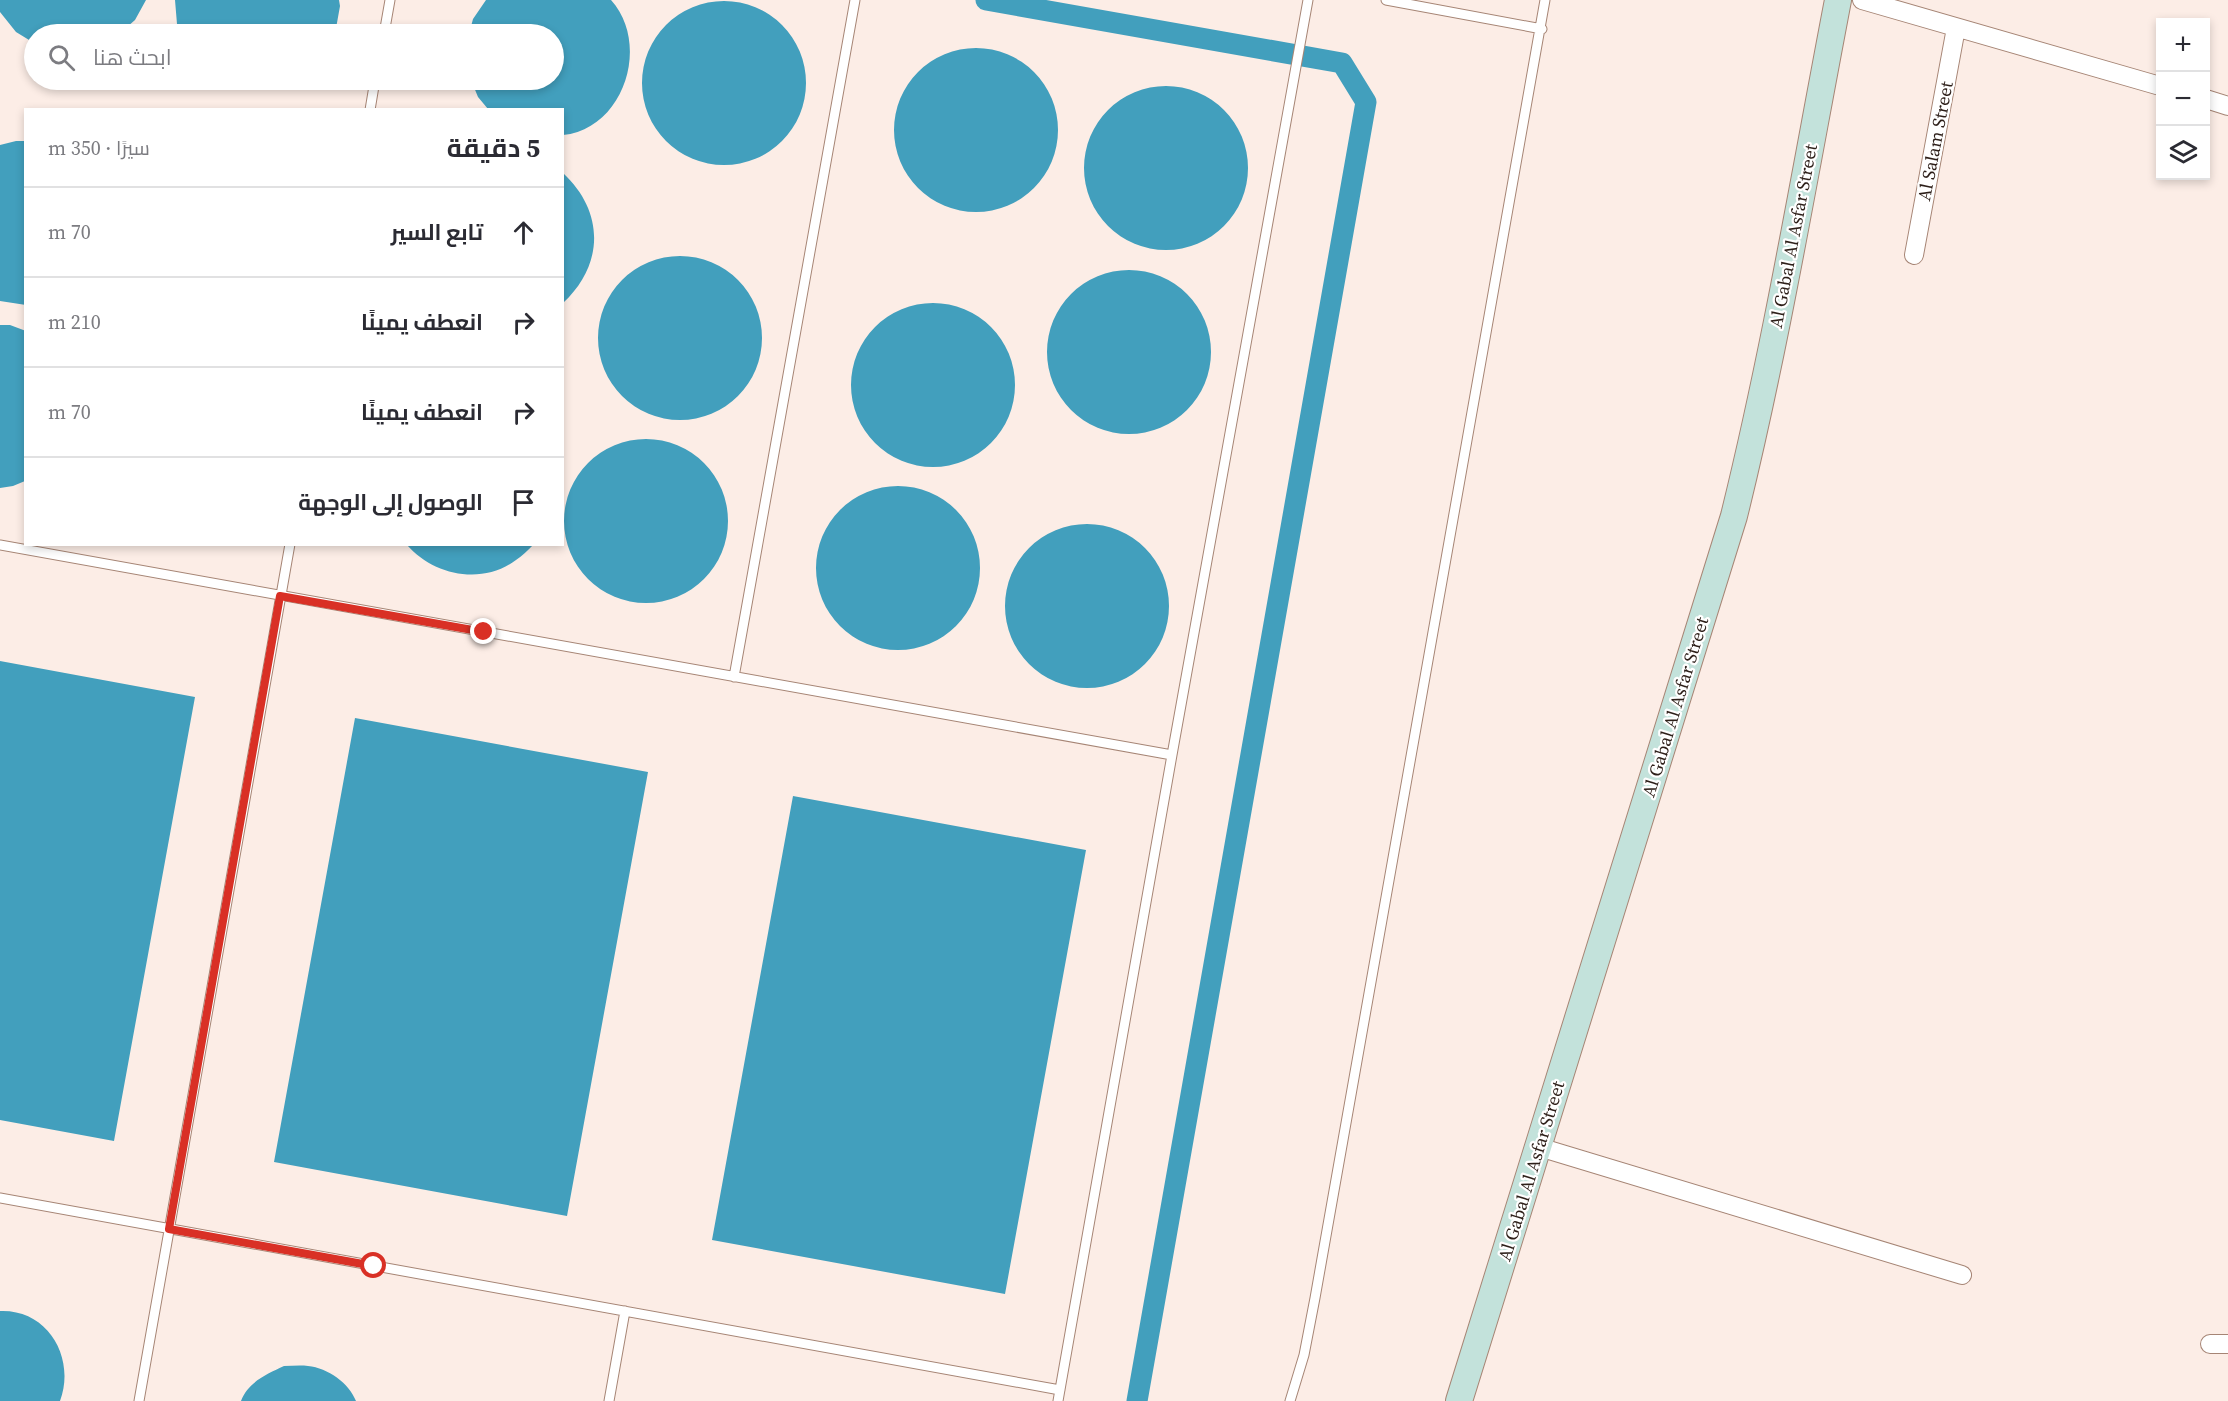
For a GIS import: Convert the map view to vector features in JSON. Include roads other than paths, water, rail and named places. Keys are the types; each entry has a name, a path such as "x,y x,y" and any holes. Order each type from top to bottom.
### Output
{"street":[{"name":"Al Gabal Al Asfar Street","path":"1459,1401 1734,516 1756,430 1838,0"},
{"path":"1862,0 2156,85"},
{"name":"Al Salam Street","path":"1914,255 1956,28"},
{"path":"2210,101 2228,106"},
{"path":"1539,1147 1962,1275"}],"lane":[{"path":"386,24 390,0"},
{"path":"734,677 855,0"},
{"path":"1058,1401 1308,0"},
{"path":"1386,0 1542,29"},
{"path":"1420,6 1432,0"},
{"path":"1290,1401 1304,1355 1315,1298 1542,29 1545,0"},
{"path":"370,108 373,90"},
{"path":"0,545 1172,755"},
{"path":"139,1401 290,546"},
{"path":"0,1198 1060,1390"},
{"path":"609,1401 625,1311"}],"water":[{"path":"0,0 146,0 130,24 24,24 24,37 16,32 0,12"},
{"path":"175,0 339,0 340,6 337,24 177,24"},
{"path":"486,0 611,0 623,18 629,39 629,60 625,82 616,101 602,118 584,129 564,135 564,108 487,108 475,90 564,90 564,24 472,24"},
{"path":"724,1 740,2 755,7 782,25 800,52 805,67 805,99 800,114 782,141 755,159 740,164 724,165 708,164 693,159 666,141 648,114 643,99 642,83 643,67 648,52 666,25 693,7 708,2"},
{"path":"976,48 992,49 1007,54 1034,72 1052,99 1057,114 1057,146 1052,161 1034,188 1007,206 992,211 976,212 960,211 945,206 918,188 900,161 895,146 894,130 895,114 900,99 918,72 945,54 960,49"},
{"path":"1166,86 1182,87 1197,92 1224,110 1242,137 1247,152 1247,184 1242,199 1224,226 1197,244 1182,249 1166,250 1150,249 1135,244 1108,226 1090,199 1085,184 1084,168 1085,152 1090,137 1108,110 1135,92 1150,87"},
{"path":"24,141 24,305 0,301 0,145"},
{"path":"564,174 577,188 586,204 592,221 594,238 592,255 586,272 564,302"},
{"path":"680,256 696,257 711,262 738,280 756,307 761,322 761,354 756,369 738,396 711,414 696,419 680,420 664,419 649,414 622,396 604,369 599,354 598,338 599,322 604,307 622,280 649,262 664,257"},
{"path":"1129,270 1145,271 1160,276 1187,294 1205,321 1210,336 1210,368 1205,383 1187,410 1160,428 1145,433 1129,434 1113,433 1098,428 1071,410 1053,383 1048,368 1047,352 1048,336 1053,321 1071,294 1098,276 1113,271"},
{"path":"933,303 949,304 964,309 991,327 1009,354 1014,369 1014,401 1009,416 991,443 964,461 949,466 933,467 917,466 902,461 875,443 857,416 852,401 851,385 852,369 857,354 875,327 902,309 917,304"},
{"path":"0,325 10,325 24,330 24,481 0,488"},
{"path":"646,439 662,440 677,445 704,463 722,490 727,505 727,537 722,552 704,579 677,597 662,602 646,603 630,602 615,597 588,579 570,552 565,537 564,521 565,505 570,490 588,463 615,445 630,440"},
{"path":"898,486 929,492 956,510 974,537 980,568 974,599 956,626 929,644 898,650 867,644 840,626 822,599 816,568 822,537 840,510 867,492"},
{"path":"1087,524 1103,525 1118,530 1145,548 1163,575 1168,590 1168,622 1163,637 1145,664 1118,682 1103,687 1087,688 1071,687 1056,682 1029,664 1011,637 1006,622 1005,606 1006,590 1011,575 1029,548 1056,530 1071,525"},
{"path":"408,546 532,546 503,568 473,575 444,570 418,555"},
{"path":"0,661 195,697 114,1141 0,1120"},
{"path":"355,718 648,772 567,1216 274,1162"},
{"path":"793,796 1086,850 1005,1294 712,1240"},
{"path":"0,1311 32,1318 54,1339 61,1353 64,1369 64,1385 60,1401 0,1401"},
{"path":"284,1366 316,1367 330,1373 348,1388 356,1401 241,1401 253,1384"}],"waterway":[{"path":"986,0 1342,63 1366,102 1137,1401"}]}
